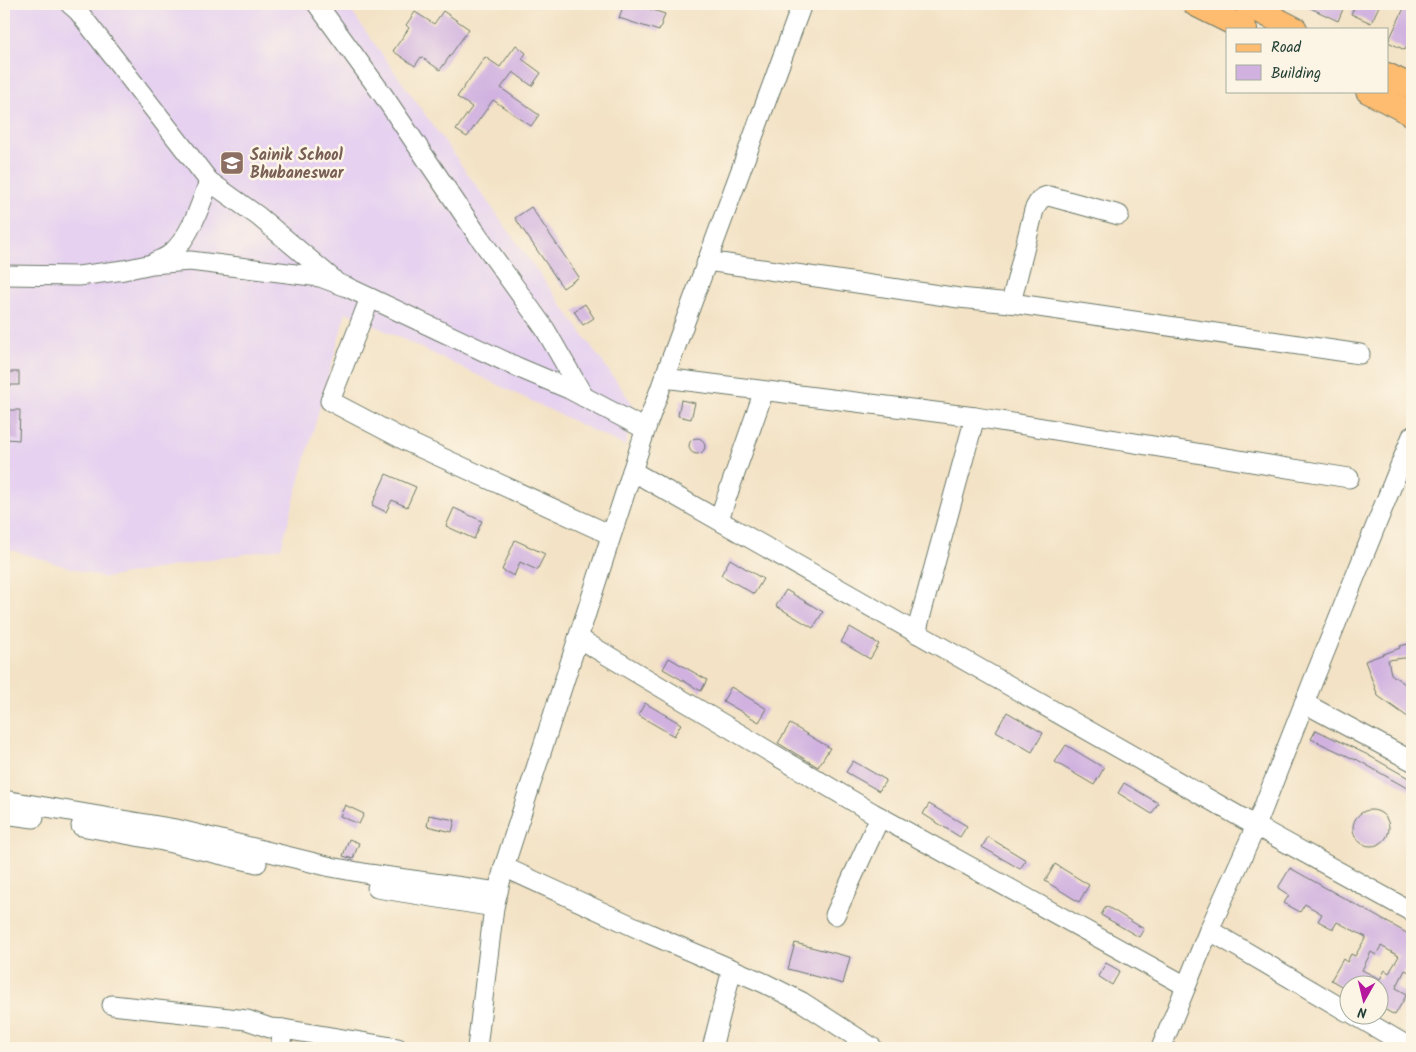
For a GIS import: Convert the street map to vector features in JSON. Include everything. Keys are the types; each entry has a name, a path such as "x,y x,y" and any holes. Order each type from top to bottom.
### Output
{"main road":[{"path":"1195,4 1243,28"},
{"path":"1246,4 1293,28"},
{"path":"1388,75 1412,87"},
{"path":"1370,92 1412,114"}],"street":[{"path":"70,4 78,11 210,181 258,216 339,284"},
{"path":"316,4 384,95 477,234 545,329 584,397"},
{"path":"477,1048 496,899 504,867 645,429 802,4"},
{"path":"152,264 170,254 189,231 202,204 210,181"},
{"path":"1011,303 1034,210 1038,201 1043,197 1049,196 1119,215"},
{"path":"4,275 78,276 152,264 190,261 320,277 370,298 584,397 645,429"},
{"path":"707,261 1360,354"},
{"path":"370,298 330,401 410,443 611,535"},
{"path":"664,378 975,416 1349,478"},
{"path":"719,519 764,391"},
{"path":"916,633 975,416"},
{"path":"1161,1048 1209,930 1256,826 1412,436"},
{"path":"632,471 1256,826 1412,912"},
{"path":"578,638 880,817 1186,986"},
{"path":"1304,703 1412,760"},
{"path":"4,800 176,829 331,867 496,899"},
{"path":"4,814 163,841 354,884 496,899"},
{"path":"835,915 880,817"},
{"path":"504,867 764,983 802,1002 873,1048"},
{"path":"1209,930 1338,1006"},
{"path":"712,1048 732,969"},
{"path":"112,1005 247,1020 270,1028 398,1048"},
{"path":"1370,1024 1411,1048"},
{"path":"280,1048 283,1029"}],"shaded area":[{"name":"Sainik School Bhubaneswar","path":"4,4 346,4 634,406 625,446 346,312 281,548 104,578 4,548"}],"building":[{"path":"624,4 642,4 641,6 665,14 659,31 619,18"},
{"path":"1302,4 1332,4 1343,9 1338,21"},
{"path":"1356,4 1380,4 1371,23 1351,14"},
{"path":"1406,4 1412,4 1412,36 1405,50 1388,42"},
{"path":"443,11 469,29 440,70 421,57 415,66 393,51 409,28 406,25 415,12 434,24"},
{"path":"516,45 526,53 522,59 541,73 532,86 513,72 501,88 539,115 531,126 493,100 467,137 456,130 472,107 457,97 485,57 500,67"},
{"path":"531,207 579,277 563,288 515,218"},
{"path":"585,304 594,318 583,325 574,311"},
{"path":"4,372 19,372 19,385 4,385"},
{"path":"681,400 695,403 691,419 678,416"},
{"path":"4,410 20,410 19,440 7,439 8,424 4,424"},
{"path":"697,438 703,440 705,446 703,452 697,454 691,452 689,446 691,440"},
{"path":"386,474 416,487 407,507 392,500 386,512 372,505"},
{"path":"454,508 482,521 474,539 446,526"},
{"path":"515,540 545,554 537,570 520,562 514,576 502,570"},
{"path":"730,559 763,579 754,594 721,575"},
{"path":"786,590 823,612 813,628 776,606"},
{"path":"850,627 879,644 870,659 841,642"},
{"path":"1412,643 1412,657 1388,660 1391,674 1412,689 1412,720 1378,696 1365,661"},
{"path":"669,658 707,680 701,691 663,669"},
{"path":"731,687 767,709 759,722 723,701"},
{"path":"645,703 681,724 674,736 638,715"},
{"path":"1007,712 1043,733 1032,752 996,731"},
{"path":"790,724 830,748 818,767 778,743"},
{"path":"1316,730 1366,754 1412,780 1412,791 1356,759 1311,739"},
{"path":"1066,745 1104,768 1094,785 1055,762"},
{"path":"853,761 886,780 879,791 846,772"},
{"path":"1124,783 1158,803 1152,814 1118,793"},
{"path":"929,804 967,826 960,837 923,814"},
{"path":"345,805 364,814 359,824 340,816"},
{"path":"1371,810 1384,815 1389,828 1384,841 1371,846 1358,841 1353,828 1358,815"},
{"path":"429,815 455,820 452,832 427,826"},
{"path":"988,837 1026,860 1020,869 982,847"},
{"path":"349,839 359,843 353,859 343,856"},
{"path":"1055,864 1089,885 1079,902 1045,881"},
{"path":"1290,868 1412,936 1412,967 1409,972 1405,970 1396,988 1407,994 1395,1015 1388,1011 1388,974 1383,974 1385,970 1389,973 1399,956 1381,946 1376,955 1371,952 1362,970 1370,974 1338,974 1338,984 1331,980 1343,959 1347,962 1351,954 1355,956 1366,937 1337,922 1333,929 1318,921 1322,914 1305,904 1300,912 1284,903 1289,895 1278,888"},
{"path":"1106,906 1144,929 1139,937 1101,915"},
{"path":"795,943 850,957 843,984 788,969"},
{"path":"1106,963 1120,971 1112,985 1098,976"}],"place":[{"name":"Sainik School Bhubaneswar","path":"232,163"}]}
